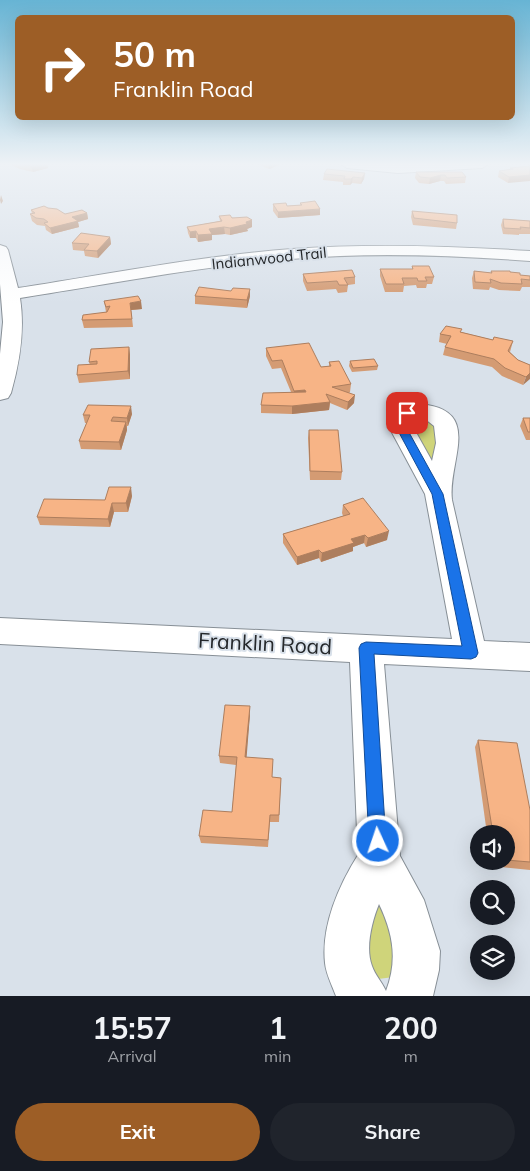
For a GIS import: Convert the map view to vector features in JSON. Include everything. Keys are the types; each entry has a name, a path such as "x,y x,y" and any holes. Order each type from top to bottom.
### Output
{"street":[{"path":"0,250 10,294 14,324 10,364 0,393"},
{"name":"Indianwood Trail","path":"10,294 206,264 311,252 417,250 530,256"},
{"path":"438,494 471,653"},
{"name":"Franklin Road","path":"0,631 530,656"},
{"path":"366,648 379,860 408,916 417,951 412,989 407,996"},
{"path":"364,996 352,980 346,958 347,938 365,880 379,860"}],"green space":[{"path":"421,416 436,422 436,470 412,435 411,421"},
{"path":"369,900 392,907 394,977 378,979 360,952"}],"building":[{"path":"32,210 59,210 65,214 83,210 87,213 72,217 78,221 50,228 44,223 48,222 44,219 36,218 30,214 35,213"},
{"path":"277,210 299,210 278,212"},
{"path":"412,211 457,215 457,223 414,218"},
{"path":"230,215 232,218 247,217 252,220 246,222 247,224 230,228 209,229 212,234 198,235 196,231 190,232 187,227 222,221 219,216"},
{"path":"503,219 530,221 530,228 504,228"},
{"path":"81,233 110,237 97,251 84,250 89,244 72,243"},
{"path":"412,266 429,266 434,277 425,277 427,281 418,281 417,278 402,278 404,284 386,284 380,269 413,269"},
{"path":"352,270 355,277 344,278 348,285 339,285 337,281 307,283 303,274"},
{"path":"474,271 492,273 491,271 510,271 530,276 530,280 521,279 522,284 501,283 490,279 491,283 475,282"},
{"path":"199,287 231,291 233,288 250,289 247,300 195,296"},
{"path":"138,296 141,301 130,303 132,319 82,320 83,315 107,312 110,306 106,307 104,301"},
{"path":"446,326 462,329 460,332 493,340 494,337 513,341 508,351 518,360 530,365 530,373 526,377 505,368 494,359 445,347 451,336 440,334"},
{"path":"309,343 321,367 331,366 329,362 339,361 351,384 332,387 355,395 348,402 326,394 330,402 292,406 261,405 263,393 306,392 305,390 294,391 282,360 272,361 266,348"},
{"path":"129,347 128,371 77,375 78,365 97,364 97,361 89,362 91,349"},
{"path":"374,359 378,366 353,368 350,361"},
{"path":"88,405 131,406 127,418 113,417 111,421 126,422 119,442 79,441 90,415 83,415"},
{"path":"523,418 530,418 530,432 528,432"},
{"path":"309,430 338,430 342,472 310,471"},
{"path":"109,487 131,487 126,503 112,503 108,519 37,517 44,499 105,500"},
{"path":"363,498 389,531 368,538 365,535 351,539 354,543 322,553 319,550 297,557 283,534 350,514 343,505"},
{"path":"225,705 250,706 245,757 273,759 272,777 281,778 279,815 270,815 268,840 199,836 203,810 232,812 237,757 219,756"},
{"path":"478,740 517,743 530,810 530,862 515,861 515,825 492,825"}],"route":[{"path":"378,841 366,648 471,653 438,494 401,427 401,418 407,413"}]}
